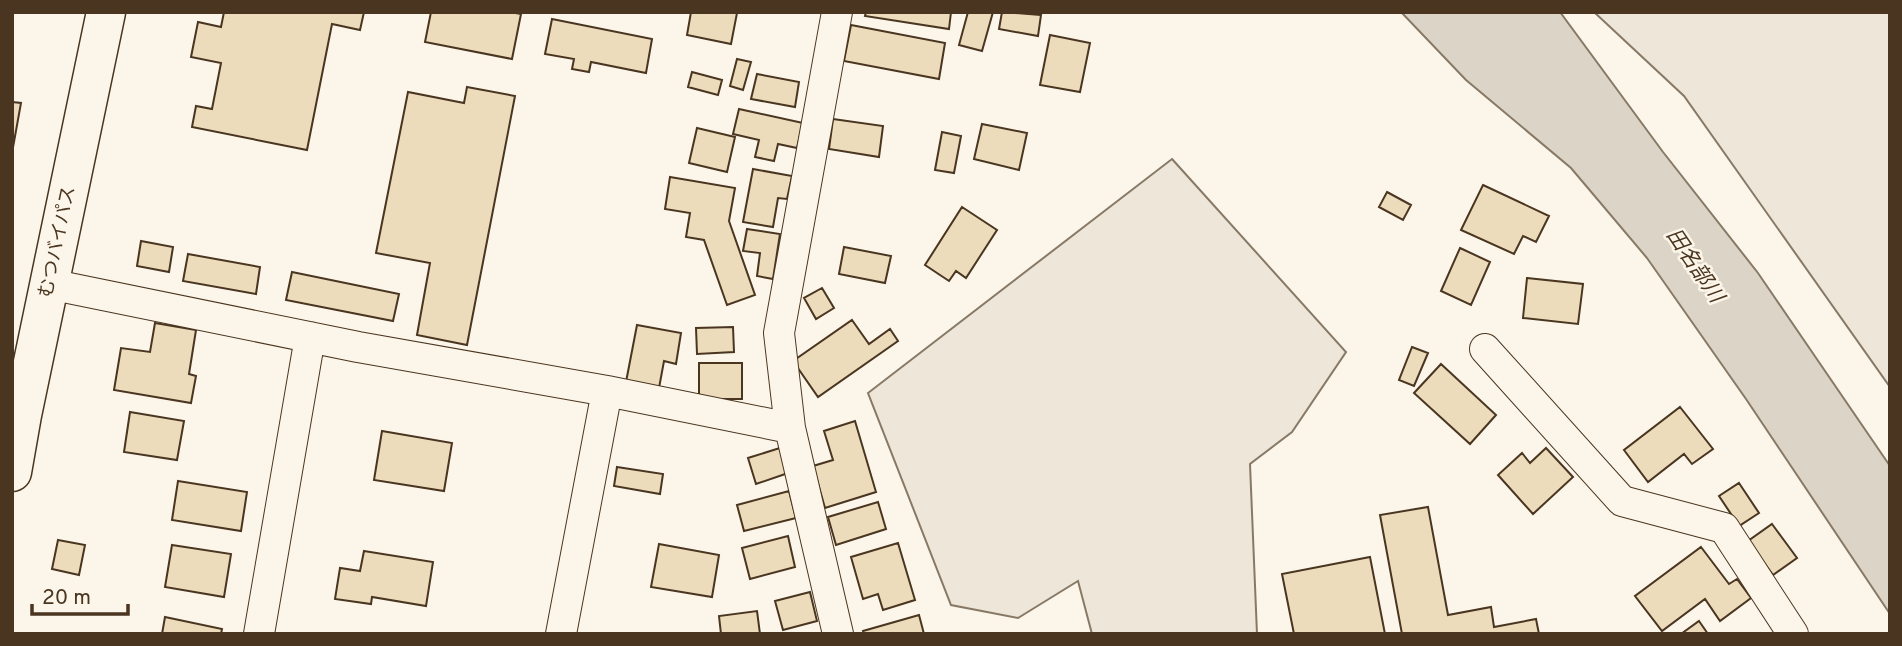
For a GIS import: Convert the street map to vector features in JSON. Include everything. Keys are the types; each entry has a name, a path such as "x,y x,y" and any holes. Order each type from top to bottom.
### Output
{"highway":[{"name":"むつバイパス","path":"12,472 17,416 49,284 106,12"}],"street":[{"path":"836,12 779,333 790,428 838,634"},
{"path":"49,284 310,337 607,391 790,428"},
{"path":"259,634 310,337"},
{"path":"1485,349 1622,501 1724,528 1793,634"},
{"path":"561,634 607,391"}],"shaded area":[{"path":"1594,12 1890,12 1890,387 1684,96"},
{"path":"1172,159 1346,352 1292,432 1250,464 1257,634 1092,634 1078,581 1018,618 951,605 868,393"}],"water":[{"name":"田名部川","path":"1401,12 1560,12 1663,152 1758,273 1890,466 1890,614 1746,399 1647,258 1571,168 1466,80"}],"building":[{"path":"224,12 364,12 360,30 332,24 307,150 192,127 196,106 212,109 221,63 191,57 198,22 221,27"},
{"path":"431,12 521,14 512,59 425,42"},
{"path":"691,12 737,13 731,44 687,35"},
{"path":"866,12 951,12 949,29 865,16"},
{"path":"968,12 993,12 982,51 959,45"},
{"path":"1002,12 1041,15 1038,36 999,29"},
{"path":"552,19 652,39 646,73 591,62 589,72 572,69 574,59 545,54"},
{"path":"851,25 945,43 939,79 844,61"},
{"path":"1050,35 1090,43 1080,92 1040,85"},
{"path":"737,59 751,62 743,90 730,86"},
{"path":"692,72 722,80 718,95 688,87"},
{"path":"757,74 799,82 795,107 751,99"},
{"path":"467,87 515,96 467,345 417,335 430,263 376,253 408,92 464,103"},
{"path":"12,102 21,103 12,153"},
{"path":"739,109 803,123 797,148 778,144 774,161 755,157 759,140 733,134"},
{"path":"833,119 883,126 879,157 829,149"},
{"path":"982,124 1027,133 1019,170 974,159"},
{"path":"697,128 735,137 727,172 689,163"},
{"path":"942,132 961,136 954,173 935,170"},
{"path":"753,169 792,176 787,199 778,198 773,227 743,222"},
{"path":"670,177 735,188 729,221 755,295 727,305 704,240 686,237 690,213 665,209"},
{"path":"1483,185 1549,216 1536,242 1523,236 1514,254 1461,230"},
{"path":"1387,192 1411,205 1403,220 1379,207"},
{"path":"962,207 997,230 966,278 956,271 949,281 925,265"},
{"path":"747,229 780,234 773,279 757,276 760,253 743,251"},
{"path":"141,241 173,247 169,272 137,266"},
{"path":"844,247 891,256 885,283 839,274"},
{"path":"1460,248 1490,262 1471,305 1441,291"},
{"path":"188,254 260,267 256,294 183,281"},
{"path":"292,272 399,294 393,321 286,300"},
{"path":"1527,278 1583,284 1578,324 1523,318"},
{"path":"822,288 834,308 816,319 804,298"},
{"path":"852,320 869,344 890,329 898,341 818,397 793,361"},
{"path":"155,323 196,330 189,374 196,376 191,403 114,390 121,348 150,352"},
{"path":"637,325 681,333 676,364 664,361 659,388 626,382"},
{"path":"733,327 734,352 697,354 696,328"},
{"path":"1412,347 1428,353 1414,386 1399,380"},
{"path":"699,363 742,363 742,399 699,399"},
{"path":"1441,364 1496,415 1470,444 1414,393"},
{"path":"1680,407 1713,449 1692,464 1684,454 1648,482 1624,450"},
{"path":"130,412 184,421 177,460 124,452"},
{"path":"855,421 876,492 825,508 813,466 833,460 824,431"},
{"path":"382,431 452,443 444,491 374,480"},
{"path":"783,447 791,472 756,484 748,458"},
{"path":"1546,448 1573,477 1533,514 1498,475 1522,453 1530,463"},
{"path":"617,467 663,474 660,494 614,486"},
{"path":"178,481 247,492 241,531 172,520"},
{"path":"1739,483 1759,513 1739,526 1719,496"},
{"path":"789,491 796,518 744,531 737,505"},
{"path":"878,502 886,529 836,545 828,517"},
{"path":"1428,507 1448,615 1491,607 1494,627 1536,619 1539,634 1402,634 1380,515"},
{"path":"1772,524 1797,558 1773,575 1748,541"},
{"path":"788,536 795,567 750,579 742,548"},
{"path":"58,540 85,545 79,575 52,569"},
{"path":"898,543 915,600 883,610 878,594 863,599 851,557"},
{"path":"659,544 719,555 712,597 651,587"},
{"path":"172,545 231,554 224,597 165,587"},
{"path":"1701,547 1729,584 1737,579 1751,598 1720,621 1705,599 1662,631 1635,596"},
{"path":"364,551 433,562 426,606 372,597 371,604 335,599 340,568 360,571"},
{"path":"1370,557 1385,634 1294,634 1282,574"},
{"path":"810,592 817,621 783,630 775,601"},
{"path":"757,611 760,634 721,634 719,616"},
{"path":"919,615 924,634 864,634 863,631"},
{"path":"165,617 222,629 221,634 162,634"},
{"path":"1699,621 1708,634 1681,634"}]}
